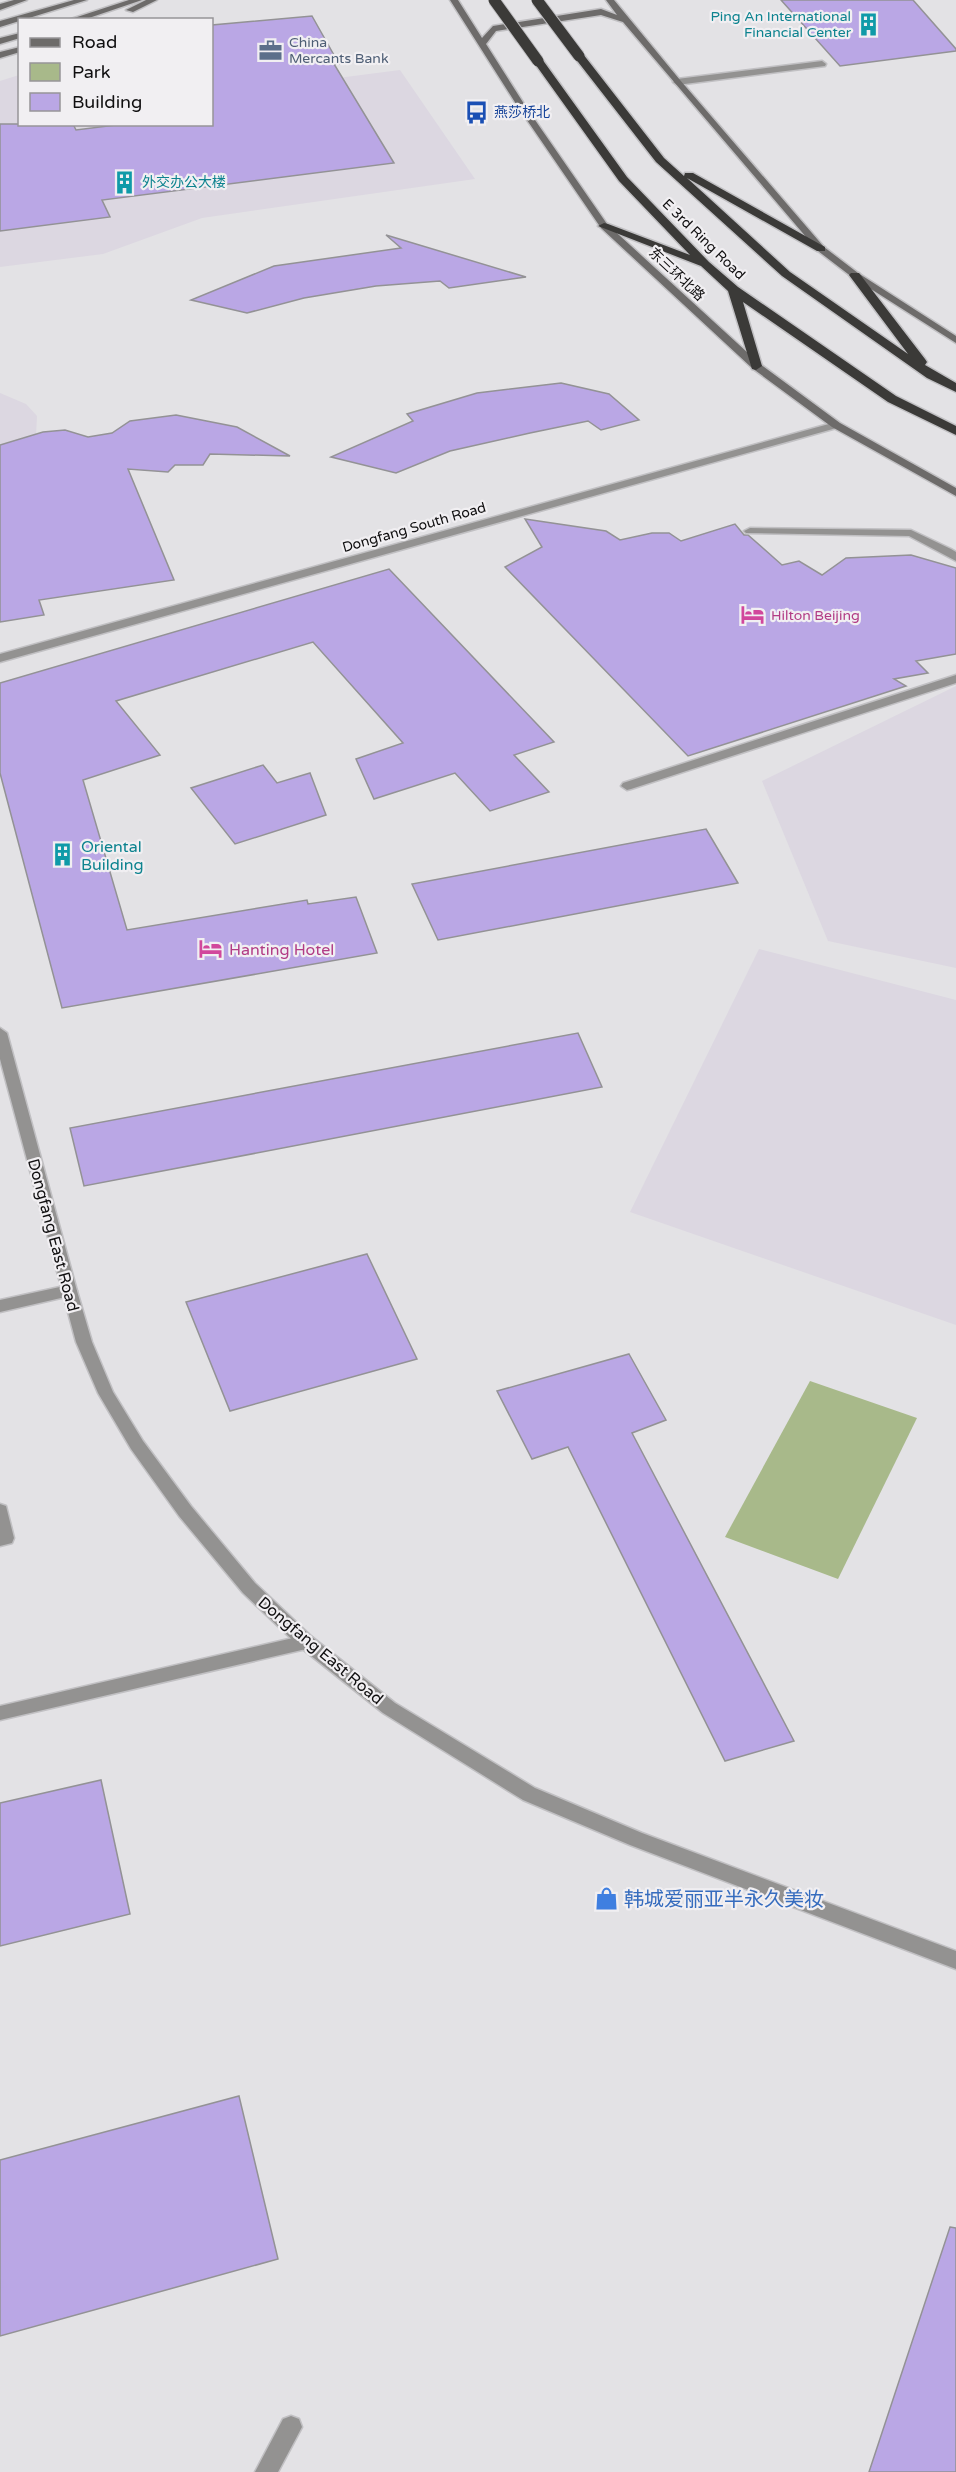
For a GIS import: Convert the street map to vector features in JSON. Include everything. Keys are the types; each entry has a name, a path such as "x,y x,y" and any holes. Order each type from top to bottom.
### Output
{"highway":[{"name":"E 3rd Ring Road","path":"494,0 623,179 705,264 734,290 892,399 956,431"},
{"name":"E 3rd Ring Road","path":"537,0 660,160 786,274 931,375 956,388"},
{"path":"660,160 821,249"},
{"path":"604,225 705,264"},
{"path":"855,276 931,375"},
{"path":"734,290 756,366"},
{"path":"892,399 956,443"}],"street":[{"path":"0,7 23,0"},
{"path":"21,18 83,0"},
{"path":"79,18 138,0"},
{"path":"112,18 153,0"},
{"name":"东三环北路","path":"454,0 542,137 604,225 756,366 836,425 956,493"},
{"path":"610,0 677,82 821,249 855,276 956,340"},
{"path":"482,44 493,29 601,12 627,20"},
{"path":"0,24 18,19"},
{"path":"0,41 18,36"},
{"path":"0,55 18,50"},
{"path":"677,82 822,64"},
{"name":"Dongfang South Road","path":"0,658 836,425"},
{"path":"750,531 911,533 956,558"},
{"path":"627,786 956,679"},
{"name":"Dongfang East Road","path":"0,1033 84,1342 106,1393 137,1445 185,1511 249,1588 306,1642 389,1708 529,1794 636,1839 956,1960"},
{"path":"0,1306 69,1291"},
{"path":"0,1511 6,1538 0,1539"},
{"path":"0,1713 306,1642"},
{"path":"266,2472 291,2427"}],"shaded area":[{"name":"外交办公大楼","path":"400,70 475,179 202,218 103,254 0,267 0,81 18,75 18,126 213,126 213,94"},
{"path":"0,393 26,404 37,416 36,436 0,461"},
{"path":"956,686 956,968 828,941 762,781"},
{"path":"759,949 956,1000 956,1325 630,1212"}],"green space":[{"path":"810,1381 917,1418 838,1579 725,1537"}],"building":[{"name":"Ping An International Financial Center","path":"781,0 913,0 956,51 840,66"},
{"name":"外交办公大楼","path":"312,16 339,64 334,64 394,163 102,200 110,217 0,231 0,124 74,126 76,130 108,126 213,126 213,25"},
{"path":"386,235 526,277 449,288 440,281 376,286 304,298 247,313 191,300 274,266 401,248"},
{"path":"561,383 609,394 639,420 601,430 588,421 530,433 450,451 396,473 331,457 413,421 407,414 477,393"},
{"path":"176,415 237,427 290,456 210,454 203,465 175,465 168,472 128,469 174,580 39,600 44,615 0,622 0,445 43,432 65,430 88,437 112,433 130,421"},
{"name":"Hilton Beijing","path":"525,519 606,531 620,540 652,533 669,533 681,541 735,524 744,535 748,535 782,565 799,561 822,575 846,558 911,555 956,568 956,654 916,661 928,673 894,679 906,686 688,756 505,567 542,547"},
{"path":"389,569 554,742 514,755 549,792 490,811 455,773 374,799 356,759 403,743 313,642 116,701 160,755 83,780 127,930 307,900 308,904 356,897 377,953 62,1008 0,773 0,683"},
{"path":"263,765 277,783 310,773 326,815 235,844 191,788"},
{"path":"706,829 738,883 438,940 412,884"},
{"path":"578,1033 602,1087 84,1186 70,1128"},
{"path":"367,1254 417,1359 230,1411 186,1302"},
{"path":"629,1354 666,1420 632,1433 794,1741 725,1761 568,1447 532,1459 497,1391"},
{"path":"101,1780 130,1914 0,1946 0,1803"},
{"path":"239,2096 278,2259 0,2336 0,2160"},
{"path":"950,2227 956,2228 956,2472 869,2472"}],"place":[{"name":"Ping An International Financial Center","path":"869,24"},
{"name":"China Mercants Bank","path":"271,50"},
{"name":"燕莎桥北","path":"476,112"},
{"name":"外交办公大楼","path":"124,182"},
{"name":"Hilton Beijing","path":"753,615"},
{"name":"Oriental Building","path":"63,855"},
{"name":"Hanting Hotel","path":"211,949"},
{"name":"韩城爱丽亚半永久美妆","path":"606,1899"}]}
